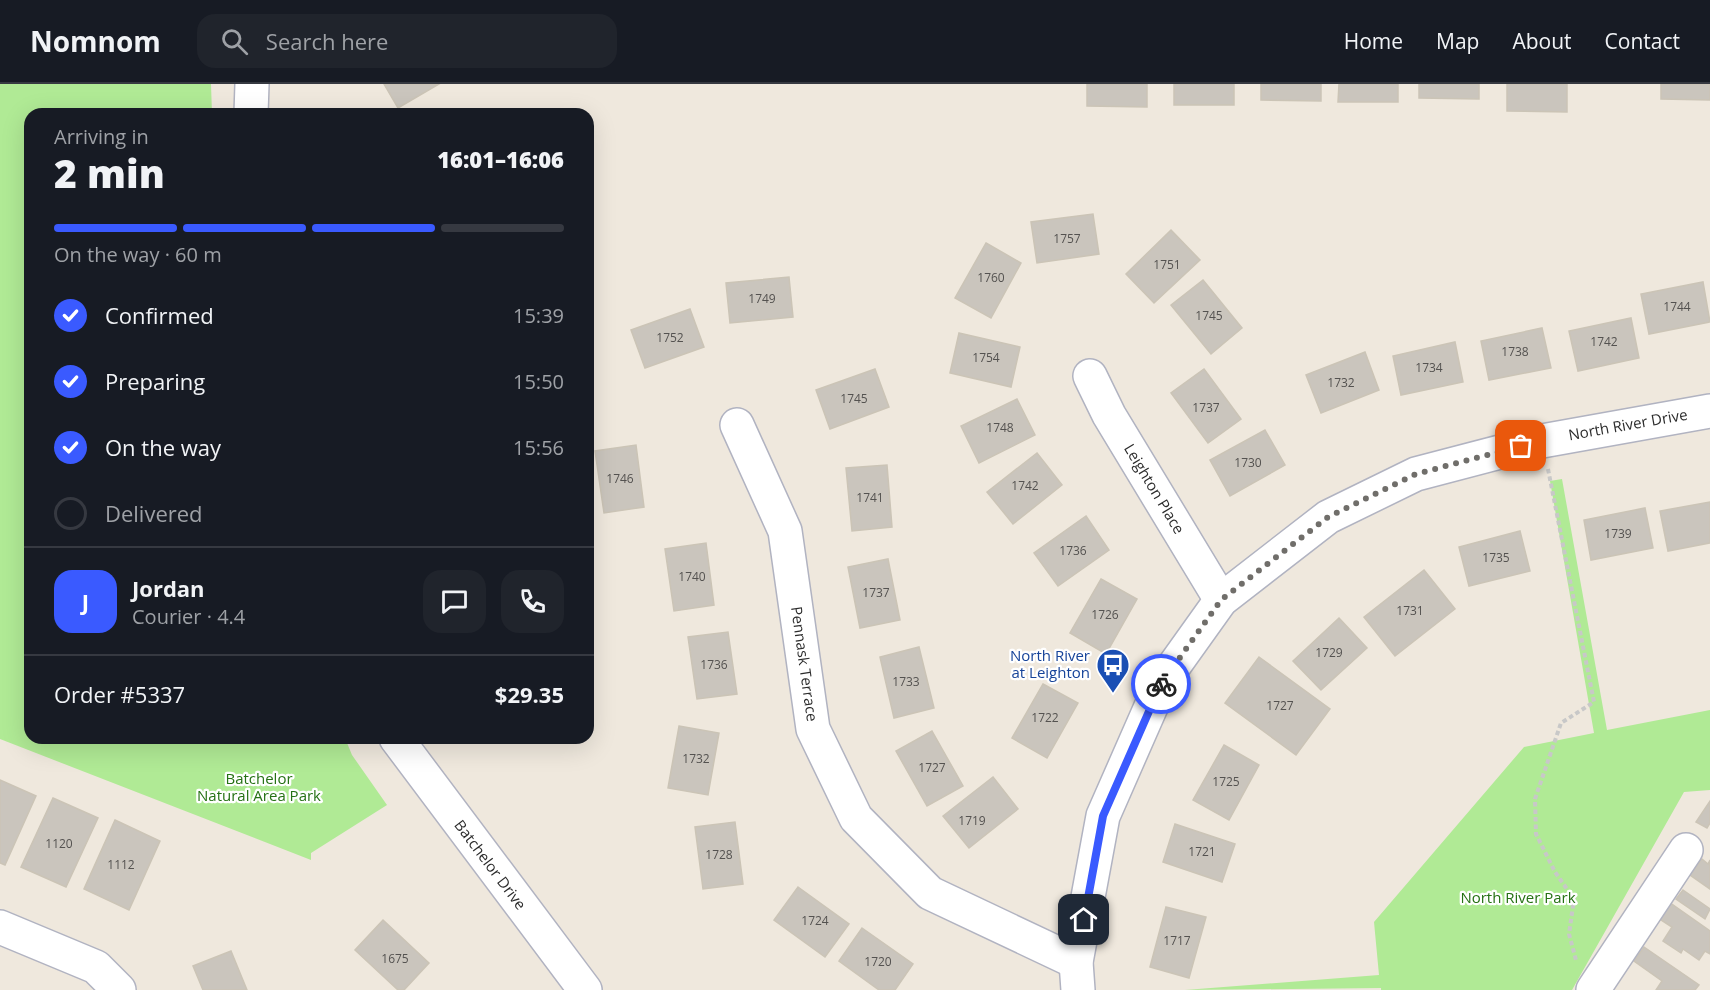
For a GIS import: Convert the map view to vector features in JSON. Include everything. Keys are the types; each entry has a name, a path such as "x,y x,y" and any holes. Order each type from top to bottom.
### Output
{"street":[{"path":"251,108 252,84"},
{"name":"Leighton Place","path":"1090,376 1109,415 1221,600"},
{"name":"North River Drive","path":"1077,976 1103,816 1161,684 1221,600 1328,517 1416,474 1542,441 1710,411"},
{"name":"Pennask Terrace","path":"737,425 785,531 813,729 856,818 930,893 1077,976"},
{"name":"Batchelor Drive","path":"400,744 585,990"},
{"path":"1586,979 1686,850"},
{"path":"0,927 96,967 119,990"}],"path":[{"path":"1547,463 1594,702 1561,723 1535,799 1536,834 1556,872 1574,899 1569,934 1586,979"}],"green space":[{"name":"Batchelor Natural Area Park","path":"0,84 211,84 212,108 24,108 24,744 347,744 352,755 387,805 311,853 311,860 0,739"},
{"name":"North River Park","path":"1562,479 1607,730 1710,710 1710,790 1684,792 1572,990 1381,990 1381,988 1185,990 1379,975 1374,922 1524,747 1594,733 1550,481"}],"building":[{"path":"384,84 439,84 398,108"},
{"path":"1087,84 1147,84 1147,107 1087,106"},
{"path":"1174,84 1234,84 1234,105 1174,105"},
{"path":"1261,84 1321,84 1321,101 1261,100"},
{"path":"1339,84 1398,84 1398,102 1338,102"},
{"path":"1419,84 1479,84 1479,99 1419,98"},
{"path":"1507,84 1567,84 1567,112 1507,111"},
{"path":"1661,84 1710,84 1710,100 1661,99"},
{"path":"1093,214 1099,254 1037,263 1031,222"},
{"path":"1171,230 1200,260 1154,303 1126,274"},
{"path":"986,243 1021,263 991,318 955,298"},
{"path":"789,277 793,317 730,323 726,283"},
{"path":"1203,280 1242,328 1211,354 1171,305"},
{"path":"1703,282 1710,322 1649,334 1641,294"},
{"path":"690,309 704,347 645,368 631,330"},
{"path":"1631,318 1639,358 1578,371 1569,331"},
{"path":"1542,328 1551,368 1489,380 1481,341"},
{"path":"959,333 1020,347 1011,387 950,373"},
{"path":"1455,342 1463,382 1401,395 1393,356"},
{"path":"1365,352 1379,390 1321,413 1306,375"},
{"path":"875,369 889,407 830,429 816,390"},
{"path":"1204,369 1241,419 1208,443 1171,393"},
{"path":"1017,399 1035,435 979,463 961,426"},
{"path":"1265,430 1285,465 1230,496 1210,460"},
{"path":"636,445 644,507 604,513 595,451"},
{"path":"1037,453 1062,485 1013,524 987,492"},
{"path":"887,465 892,527 852,531 846,468"},
{"path":"1710,502 1710,543 1668,551 1660,511"},
{"path":"1645,508 1653,548 1591,560 1584,520"},
{"path":"1086,516 1109,550 1058,586 1034,553"},
{"path":"1520,531 1530,571 1469,586 1459,547"},
{"path":"706,543 714,605 674,611 665,549"},
{"path":"888,559 900,620 860,628 848,567"},
{"path":"1424,570 1455,609 1395,656 1364,617"},
{"path":"1101,579 1137,599 1106,654 1070,633"},
{"path":"1339,618 1367,648 1321,690 1293,661"},
{"path":"728,632 737,694 697,699 688,637"},
{"path":"919,647 934,708 894,718 880,657"},
{"path":"1259,657 1330,709 1296,755 1225,703"},
{"path":"1043,684 1078,703 1047,758 1012,738"},
{"path":"679,726 719,733 708,795 668,788"},
{"path":"932,731 963,786 927,806 896,751"},
{"path":"1224,745 1259,765 1229,820 1193,800"},
{"path":"993,777 1018,809 969,848 943,816"},
{"path":"0,780 36,796 5,865 0,863"},
{"path":"53,798 98,818 66,887 21,867"},
{"path":"1710,801 1710,823 1707,828 1696,822"},
{"path":"115,820 160,841 129,910 84,889"},
{"path":"735,822 743,884 703,889 695,827"},
{"path":"1175,824 1235,844 1222,882 1163,862"},
{"path":"1702,859 1708,864 1710,860 1710,889 1690,875"},
{"path":"798,887 849,924 825,957 774,920"},
{"path":"1683,890 1710,909 1705,919 1676,899"},
{"path":"1669,902 1710,931 1710,954 1705,951 1699,960 1683,949 1681,953 1663,941 1672,927 1658,918"},
{"path":"1166,907 1206,917 1189,978 1150,967"},
{"path":"383,920 429,963 404,990 398,990 355,950"},
{"path":"862,928 913,964 895,990 879,990 839,961"},
{"path":"1644,947 1699,985 1695,990 1656,990 1662,981 1634,961"},
{"path":"231,951 247,990 203,990 193,966"}],"way so far":[{"path":"1161,684 1221,600 1328,517 1416,474 1521,446"}],"place":[{"name":"North River at Leighton","path":"1113,694"}],"route":[{"path":"1084,920 1103,816 1161,684"}]}
